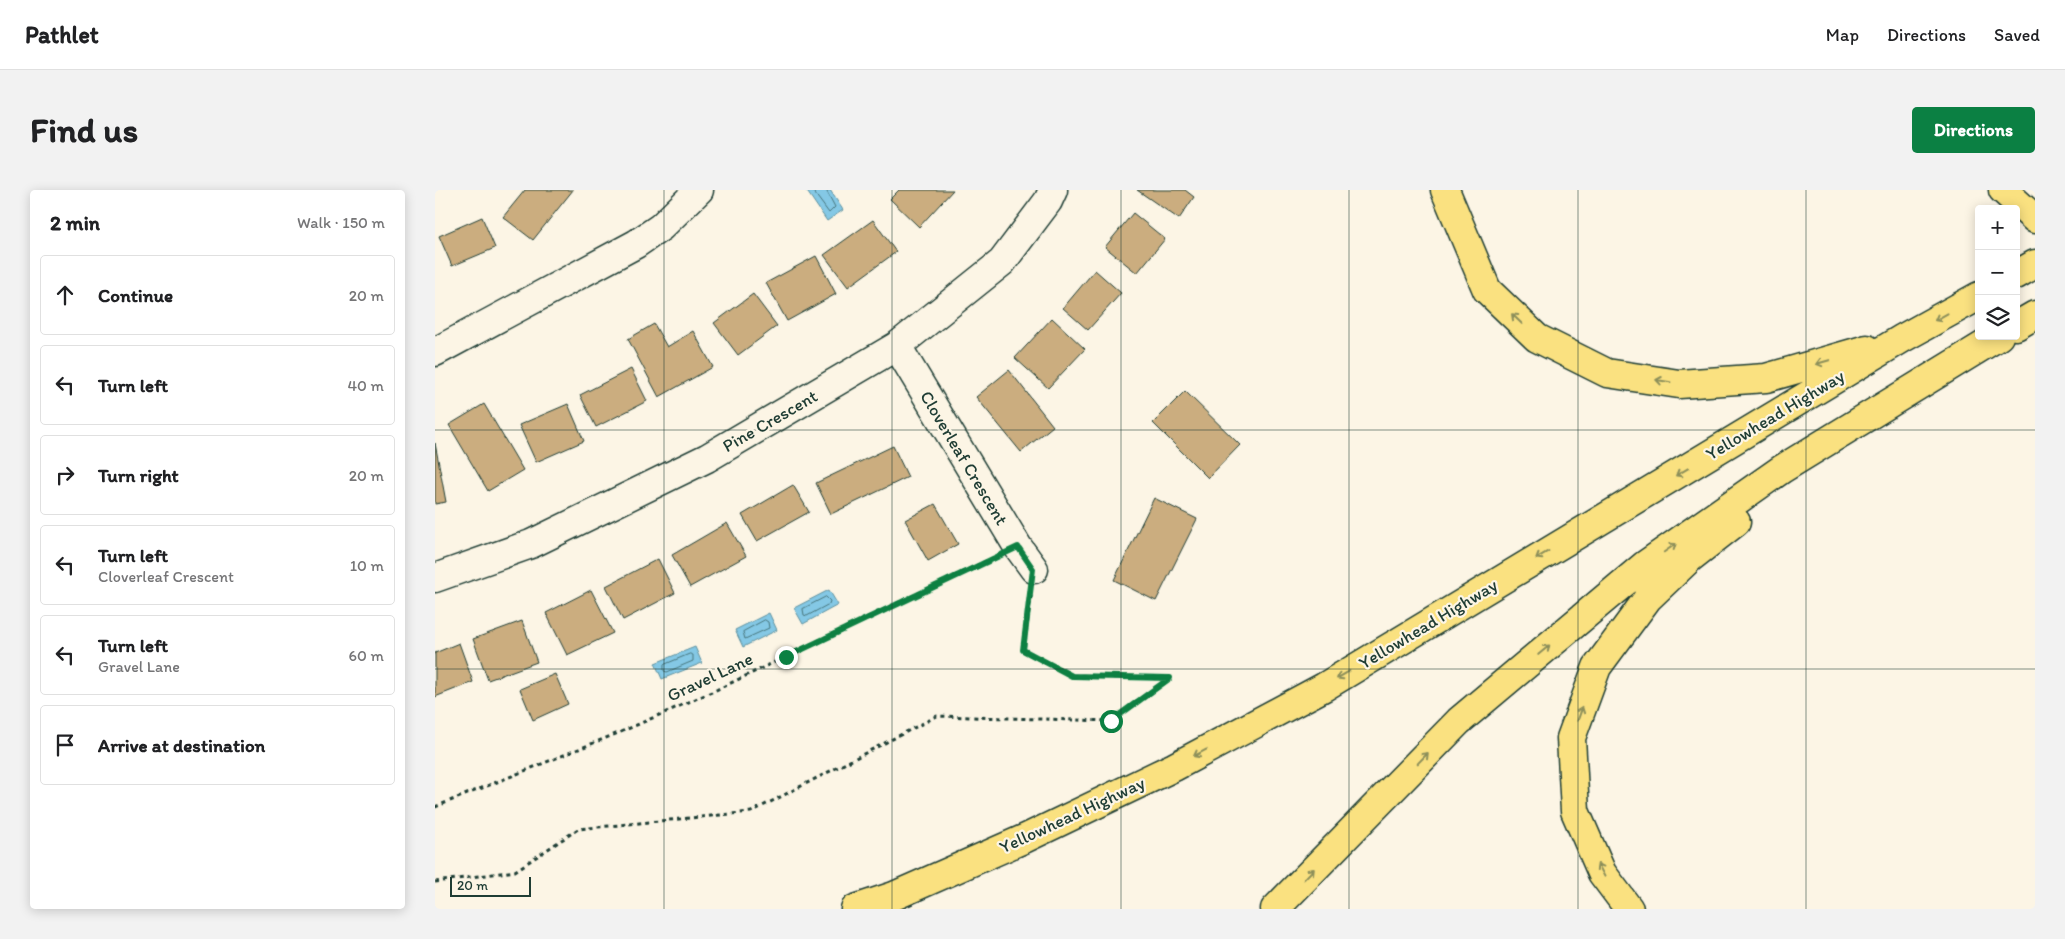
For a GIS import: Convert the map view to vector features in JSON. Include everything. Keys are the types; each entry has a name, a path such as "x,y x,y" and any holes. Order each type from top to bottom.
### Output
{"main road":[{"path":"1445,190 1487,290 1537,338 1607,373 1679,384 1766,378 1903,338"},
{"path":"1456,190 1462,232"},
{"path":"2003,190 2035,219"},
{"path":"2020,273 2035,264"},
{"name":"Yellowhead Highway","path":"855,909 894,896 1043,830 1174,767 1316,691 1903,338 1975,298"},
{"path":"2020,324 2035,315"},
{"path":"1275,909 1459,721 1645,565 1782,469 1993,340"},
{"path":"1629,909 1601,873 1575,811 1571,738 1597,667 1648,598 1691,558 1787,482 1931,378"}],"street":[{"path":"435,352 636,244 661,227 699,190"},
{"name":"Pine Crescent","path":"435,578 531,544 707,458 897,346 1003,262 1048,201 1053,190"},
{"name":"Cloverleaf Crescent","path":"897,346 1033,569"}],"path":[{"name":"Gravel Lane","path":"435,806 623,731 716,690 1018,547"},
{"path":"435,882 515,871 578,829 751,812 937,716 1111,721 1170,678 1072,676 1023,650 1033,569"}],"water":[{"path":"806,190 830,190 843,210 827,221"},
{"path":"829,590 838,605 803,624 794,608"},
{"path":"769,613 777,630 743,647 735,630"},
{"path":"695,647 702,663 662,679 655,663"}],"building":[{"path":"525,190 573,190 533,240 503,217"},
{"path":"899,190 953,190 919,227 890,199"},
{"path":"1137,190 1185,190 1194,197 1179,219"},
{"path":"1133,213 1165,239 1137,273 1105,247"},
{"path":"482,217 495,248 452,266 439,236"},
{"path":"873,220 896,252 848,287 824,255"},
{"path":"816,256 836,294 787,321 766,283"},
{"path":"1095,270 1121,293 1088,330 1063,308"},
{"path":"753,294 777,326 738,355 714,323"},
{"path":"1052,318 1085,349 1048,388 1015,358"},
{"path":"654,324 667,347 693,331 713,367 659,397 628,339"},
{"path":"631,369 647,401 596,427 580,395"},
{"path":"1009,370 1053,426 1021,452 976,397"},
{"path":"1185,391 1240,445 1208,478 1153,423"},
{"path":"484,404 523,470 488,491 449,425"},
{"path":"568,404 584,441 536,462 519,425"},
{"path":"435,443 446,502 435,504"},
{"path":"893,446 908,477 831,514 816,483"},
{"path":"793,485 809,512 757,541 742,515"},
{"path":"1154,498 1197,519 1156,601 1114,580"},
{"path":"935,504 958,544 928,561 905,520"},
{"path":"727,523 746,556 690,587 672,555"},
{"path":"658,559 675,593 623,620 606,586"},
{"path":"591,590 613,633 567,655 546,613"},
{"path":"522,621 537,662 488,680 473,639"},
{"path":"459,643 473,682 435,697 435,653"},
{"path":"555,674 568,704 533,720 520,689"}],"route":[{"path":"786,657 1018,547 1033,569 1023,650 1072,676 1170,678 1111,721"}]}
